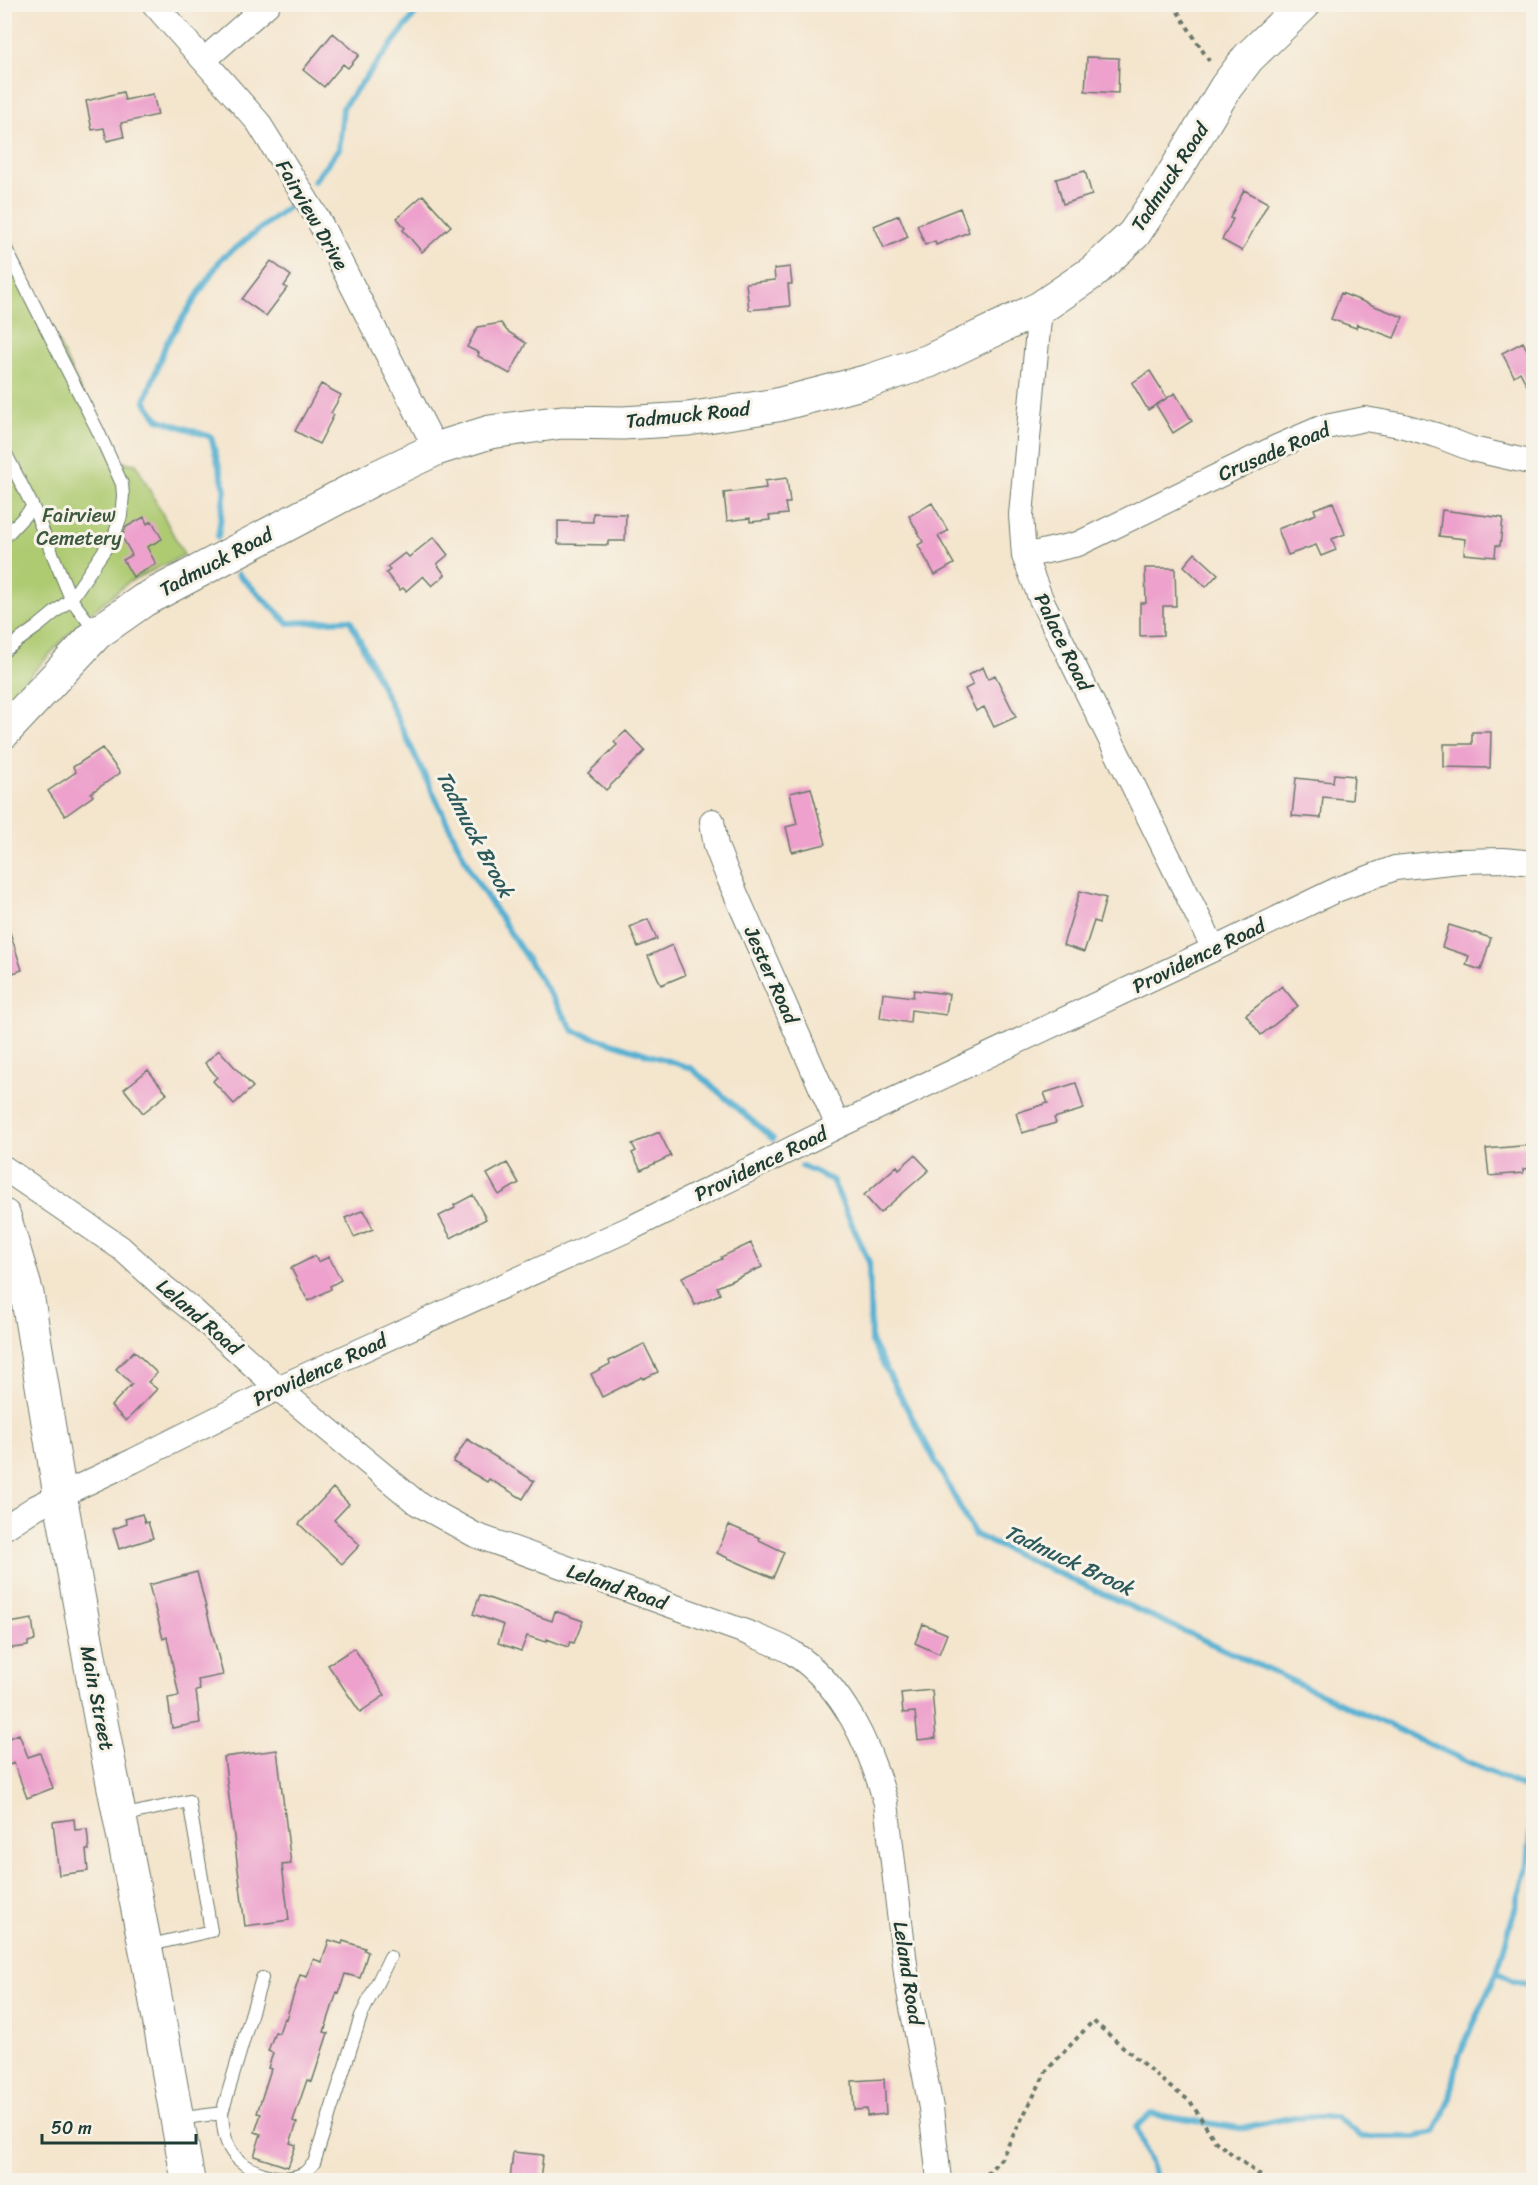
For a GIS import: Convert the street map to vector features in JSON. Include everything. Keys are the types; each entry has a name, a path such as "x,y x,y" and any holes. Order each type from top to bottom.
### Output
{"street":[{"name":"Fairview Drive","path":"154,4 258,122 318,219 436,448"},
{"path":"204,60 268,4"},
{"name":"Tadmuck Road","path":"4,732 97,633 144,600 436,448 490,432 562,422 623,423 688,419 777,405 869,381 929,361 1040,308 1093,272 1134,234 1165,188 1226,87 1248,58 1304,4"},
{"name":"Palace Road","path":"1040,308 1021,515 1024,556 1041,599 1214,949"},
{"name":"Crusade Road","path":"1024,556 1078,544 1277,447 1321,428 1365,419 1400,425 1436,435 1472,449 1533,463"},
{"name":"Jester Road","path":"712,821 716,846 727,874 838,1126"},
{"name":"Providence Road","path":"4,1528 36,1507 278,1388 631,1228 838,1126 1336,890 1395,868 1460,861 1503,860 1533,863"},
{"name":"Leland Road","path":"4,1168 121,1248 278,1388 417,1503 475,1535 751,1634 793,1653 822,1678 844,1705 861,1735 878,1776 886,1803 907,1981 931,2108 939,2181"},
{"name":"Main Street","path":"4,1216 27,1294 60,1495 188,2181"}],"lane":[{"path":"4,651 38,627 71,599 114,536 121,516 122,484 98,431 5,246"},
{"path":"4,450 33,507 71,599 97,633"},
{"path":"4,538 33,507"},
{"path":"120,1816 189,1801 211,1931 145,1947"},
{"path":"262,1978 222,2113 224,2133 231,2151 244,2167 264,2175 289,2178 303,2174 314,2163 361,2016 390,1957"},
{"path":"176,2119 222,2113"}],"path":[{"path":"1173,4 1226,87"},
{"path":"980,2181 1001,2160 1047,2070 1093,2021 1170,2087 1190,2101 1215,2141 1266,2181"}],"green space":[{"name":"Fairview Cemetery","path":"4,227 114,461 136,464 184,555 129,582 82,620 5,702"}],"building":[{"path":"333,33 359,55 348,68 343,64 324,87 303,70"},
{"path":"1087,57 1119,58 1118,93 1085,91"},
{"path":"123,92 125,100 153,94 158,115 121,123 124,137 107,141 104,128 92,130 86,101"},
{"path":"1085,171 1092,195 1063,204 1056,179"},
{"path":"1244,190 1268,203 1242,251 1222,240"},
{"path":"423,195 451,226 422,252 403,230 405,228 397,218"},
{"path":"960,208 969,232 936,245 935,241 925,245 917,225"},
{"path":"899,215 908,237 884,248 874,226"},
{"path":"271,261 291,276 284,286 287,288 266,316 242,299"},
{"path":"790,267 792,284 788,284 790,306 749,310 746,283 775,280 774,269"},
{"path":"1341,293 1403,317 1394,338 1357,324 1356,328 1331,319"},
{"path":"501,323 507,331 526,343 510,374 467,347 478,327"},
{"path":"1523,342 1533,362 1533,397 1520,372 1514,376 1502,353"},
{"path":"1150,371 1167,398 1148,410 1132,383"},
{"path":"321,384 341,395 331,413 334,415 319,444 295,431"},
{"path":"1175,393 1192,421 1173,433 1156,405"},
{"path":"787,478 790,503 785,503 787,514 769,516 770,520 750,522 750,518 727,521 724,493 766,488 765,481"},
{"path":"1333,502 1345,534 1332,539 1336,550 1321,556 1316,545 1288,555 1278,529 1316,514 1314,509"},
{"path":"932,503 948,531 938,536 954,564 935,575 918,545 923,542 909,516"},
{"path":"1442,510 1503,518 1500,546 1496,545 1495,557 1464,554 1465,539 1439,536"},
{"path":"593,513 626,514 625,541 608,541 608,545 558,544 558,521 593,522"},
{"path":"144,517 147,524 152,521 162,539 147,547 156,564 133,577 123,560 132,555 122,537 126,527"},
{"path":"434,537 448,555 437,564 445,575 432,586 423,576 406,591 403,588 400,590 386,573 390,570 387,567 405,553 409,557"},
{"path":"1195,553 1218,574 1206,587 1184,566"},
{"path":"1145,568 1175,568 1176,606 1163,606 1163,635 1140,636 1140,603 1146,603"},
{"path":"983,667 988,679 995,675 1016,717 994,727 984,707 976,711 965,689 973,685 968,675"},
{"path":"626,731 645,751 606,790 588,773 617,745 614,742"},
{"path":"1472,732 1491,732 1490,768 1444,767 1444,744 1472,744"},
{"path":"102,748 120,773 91,793 93,796 65,816 48,791 76,772 73,767"},
{"path":"1334,774 1354,776 1352,800 1323,797 1321,818 1292,816 1296,778 1333,782"},
{"path":"811,788 826,844 792,852 786,827 797,824 790,793"},
{"path":"1080,891 1106,898 1099,923 1094,921 1084,952 1063,945"},
{"path":"648,919 657,939 638,947 630,927"},
{"path":"1449,925 1491,938 1481,970 1466,965 1469,956 1442,947"},
{"path":"4,926 8,926 22,970 4,976"},
{"path":"672,945 685,975 661,985 648,956"},
{"path":"1282,986 1298,1006 1261,1035 1246,1015"},
{"path":"914,990 949,994 946,1015 911,1010 910,1023 880,1018 883,993 913,997"},
{"path":"219,1050 253,1087 234,1104 213,1081 217,1077 205,1063"},
{"path":"148,1070 167,1094 143,1113 124,1089"},
{"path":"1076,1083 1084,1109 1054,1118 1056,1123 1022,1133 1016,1113 1048,1103 1044,1093"},
{"path":"659,1132 671,1156 641,1170 632,1153 636,1151 632,1144"},
{"path":"1533,1145 1533,1168 1523,1169 1523,1173 1489,1176 1486,1149"},
{"path":"915,1155 929,1170 880,1213 864,1195 897,1166 899,1169"},
{"path":"507,1163 519,1183 499,1195 487,1174"},
{"path":"473,1195 486,1219 451,1238 439,1216"},
{"path":"364,1210 373,1229 354,1237 345,1218"},
{"path":"751,1243 762,1267 717,1287 720,1294 695,1305 682,1277"},
{"path":"315,1256 318,1262 329,1257 341,1280 330,1286 331,1289 308,1301 291,1268"},
{"path":"644,1344 658,1372 643,1379 642,1377 602,1397 591,1374 610,1364 609,1361"},
{"path":"134,1351 157,1373 148,1382 157,1389 126,1421 111,1406 132,1384 116,1369"},
{"path":"467,1439 534,1481 523,1499 453,1462"},
{"path":"333,1488 349,1504 334,1520 360,1545 342,1564 299,1524"},
{"path":"142,1514 145,1523 148,1522 153,1538 119,1549 113,1529 127,1524 125,1519"},
{"path":"729,1525 760,1538 759,1540 784,1552 773,1578 717,1553"},
{"path":"197,1572 223,1675 198,1680 200,1690 196,1691 200,1723 172,1728 168,1698 179,1696 167,1637 163,1639 149,1585"},
{"path":"480,1595 552,1621 555,1611 583,1621 574,1643 570,1642 568,1647 547,1639 546,1642 527,1636 521,1651 498,1643 504,1625 473,1614"},
{"path":"32,1619 35,1640 28,1642 28,1646 4,1649 4,1624"},
{"path":"923,1624 947,1634 939,1654 915,1643"},
{"path":"354,1648 385,1695 360,1712 328,1665"},
{"path":"932,1690 936,1738 918,1740 915,1712 903,1713 901,1693"},
{"path":"19,1734 28,1757 40,1753 53,1788 27,1798 14,1763 4,1767 4,1740"},
{"path":"277,1750 291,1864 282,1865 289,1920 245,1926 224,1757"},
{"path":"74,1819 75,1830 87,1829 88,1871 59,1875 53,1822"},
{"path":"329,1940 342,1944 343,1941 365,1948 364,1950 368,1952 360,1978 345,1974 339,1993 337,1992 324,2032 328,2033 312,2082 307,2080 293,2121 297,2123 290,2143 296,2145 288,2167 254,2156 261,2134 255,2132 261,2114 257,2113 271,2069 268,2068 273,2053 268,2051 275,2032 279,2033 284,2018 286,2019 300,1975 307,1977 313,1959 322,1962"},
{"path":"884,2079 886,2114 867,2116 867,2109 854,2110 852,2081"},
{"path":"513,2152 543,2155 540,2181 510,2181"}],"waterway":[{"name":"Tadmuck Brook","path":"314,181 339,149 343,107 423,4"},
{"name":"Tadmuck Brook","path":"218,537 225,489 211,437 158,419 145,401 166,344 221,259 287,208"},
{"name":"Tadmuck Brook","path":"238,574 288,623 350,620 472,874 574,1031 691,1068 773,1139"},
{"name":"Tadmuck Brook","path":"802,1166 832,1180 869,1262 871,1341 975,1535 1534,1792"},
{"path":"1534,1803 1528,1864 1497,1972 1513,1981 1534,1986"},
{"path":"1157,2180 1136,2127 1151,2114 1240,2128 1295,2117 1336,2117 1362,2137 1415,2137 1435,2133 1450,2098 1459,2056 1497,1972"}]}
